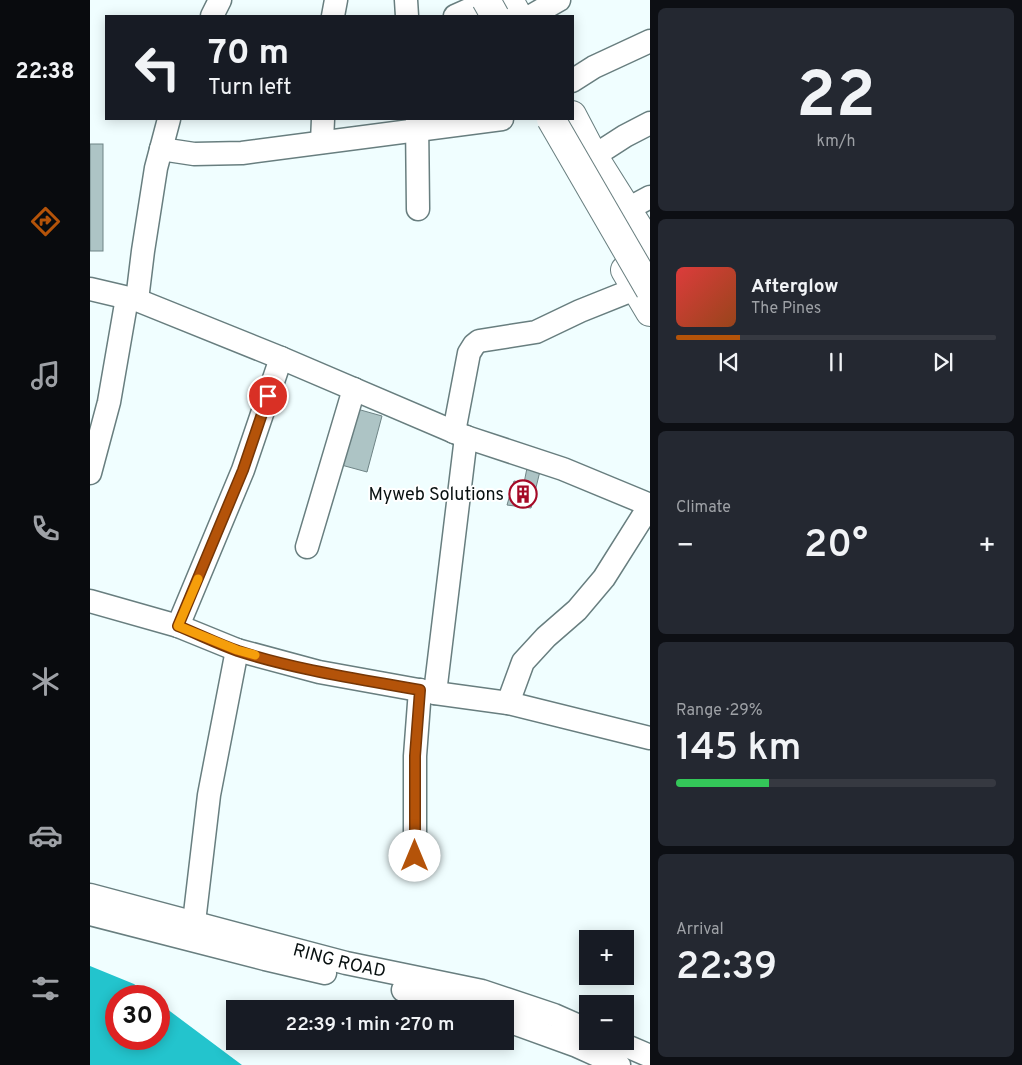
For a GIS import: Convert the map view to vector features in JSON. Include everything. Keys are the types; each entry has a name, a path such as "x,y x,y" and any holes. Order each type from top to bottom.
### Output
{"main road":[{"path":"509,0 517,15"},
{"path":"574,119 594,156 638,203 650,246"},
{"path":"540,120 600,225 645,287"},
{"path":"553,120 645,287 650,312"}],"street":[{"path":"333,15 336,0"},
{"path":"406,0 407,15"},
{"path":"534,15 559,0"},
{"path":"574,79 594,67 650,41"},
{"path":"90,473 109,402 143,251 156,168 169,120"},
{"path":"322,142 323,120"},
{"path":"161,149 194,154 242,153 322,142 418,124 485,120"},
{"path":"569,171 650,122"},
{"path":"418,124 418,209"},
{"path":"600,225 638,203"},
{"path":"415,856 415,756 427,692 469,353 479,341 536,332 580,311 645,287"},
{"path":"90,289 132,299 280,358 460,434 563,469 650,505 604,578 577,610 523,662 508,704"},
{"path":"178,626 243,470 280,358"},
{"path":"307,547 354,389"},
{"path":"90,601 178,626 237,650 319,672 427,692 508,704 650,738"},
{"path":"194,922 209,794 237,650"},
{"name":"RING ROAD","path":"90,895 346,963 482,991 554,1015 579,1026"},
{"name":"RING ROAD","path":"90,914 265,959 443,1000"},
{"path":"514,1023 577,1046 619,1065"},
{"path":"634,1049 650,1056"}],"water":[{"path":"90,966 135,985 105,985 105,1050 170,1050 170,1011 242,1065 90,1065"}],"building":[{"path":"90,144 103,144 103,251 90,251"},
{"path":"350,407 382,416 367,472 334,463"},
{"name":"Myweb Solutions","path":"528,463 541,467 531,508 507,505 514,481 524,483"}],"slow traffic":[{"path":"198,579 178,626 237,650 255,655"}],"place":[{"name":"Myweb Solutions","path":"523,494"}],"route":[{"path":"268,396 243,470 178,626 254,655 319,672 420,690 415,756 415,856"}]}
